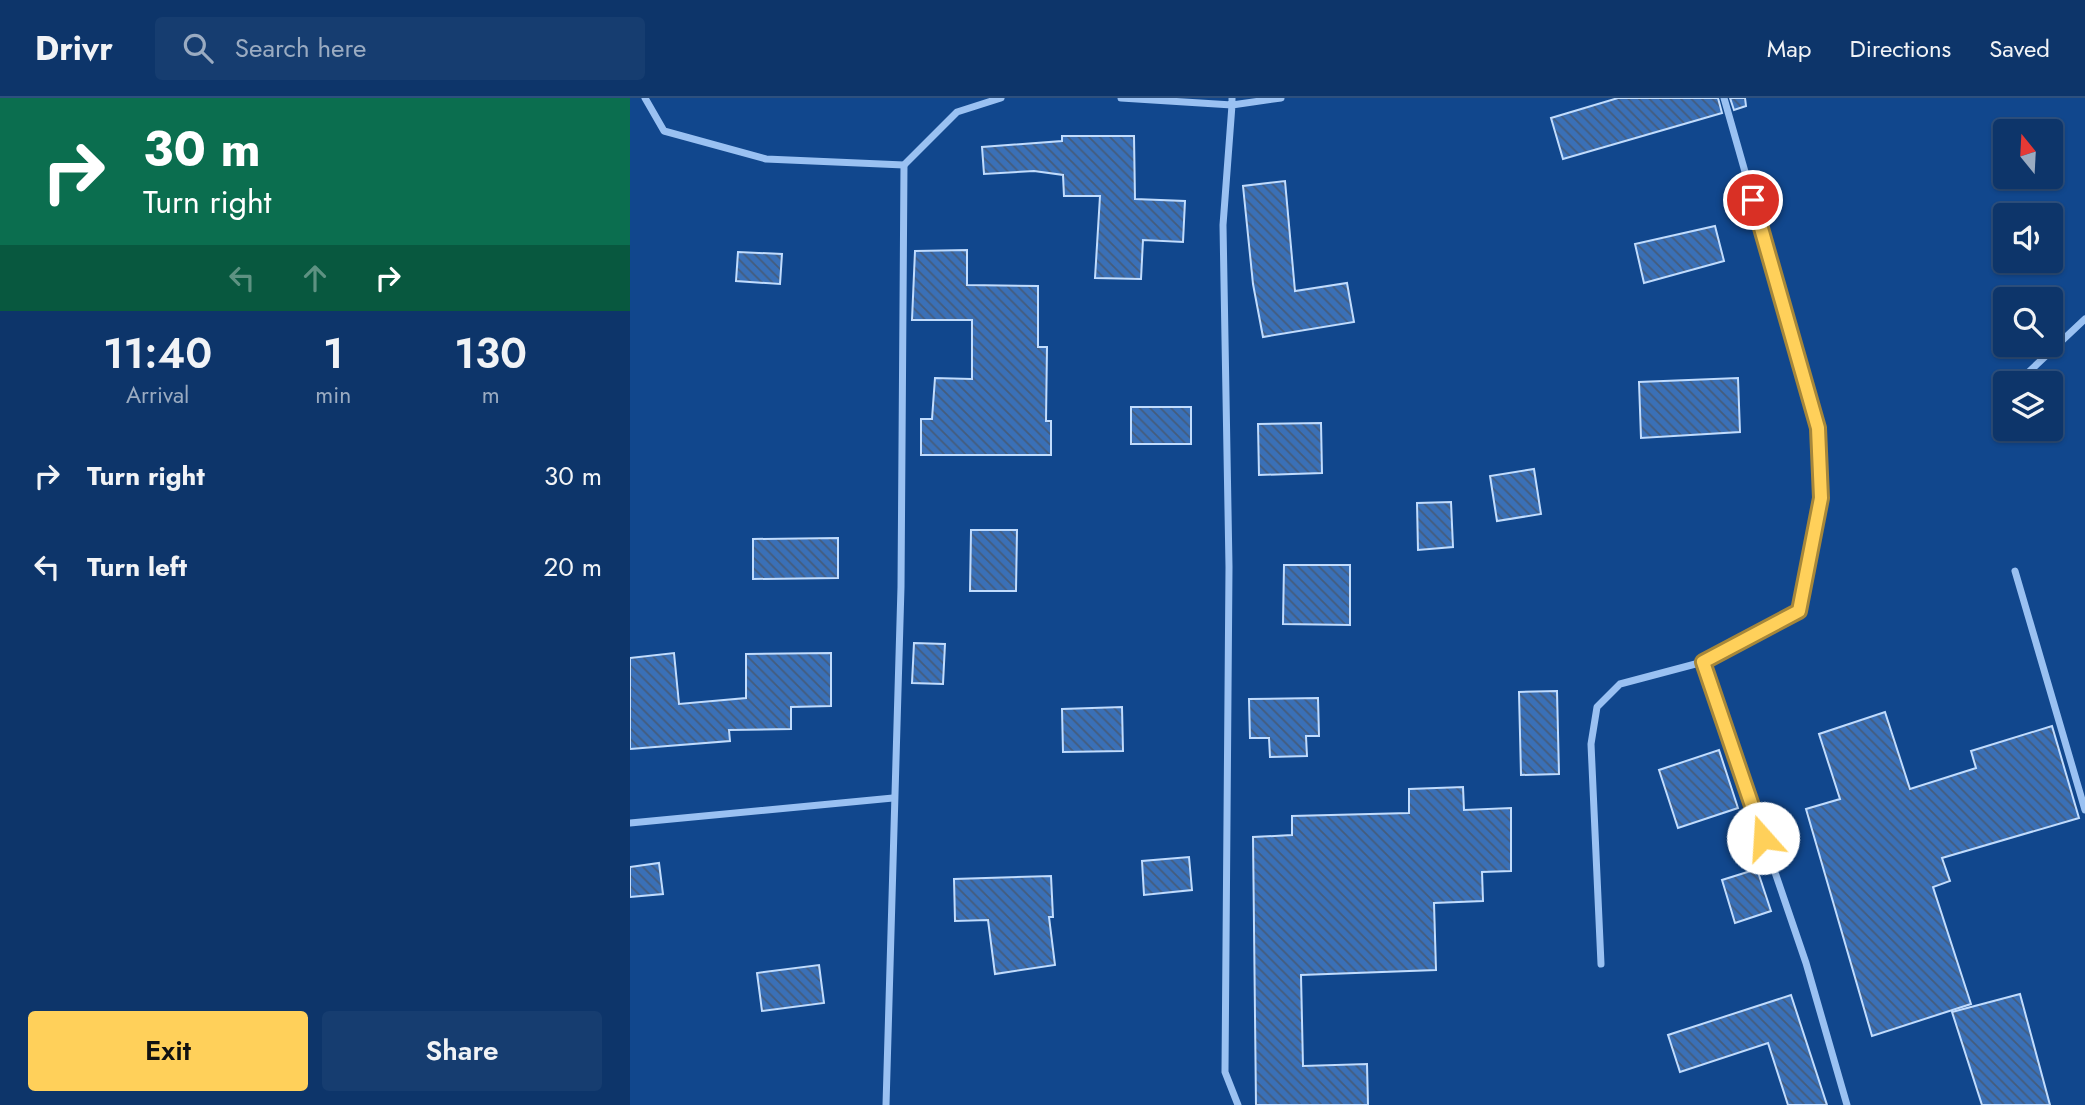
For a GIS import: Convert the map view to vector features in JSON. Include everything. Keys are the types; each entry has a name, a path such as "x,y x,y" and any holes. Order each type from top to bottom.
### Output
{"street":[{"path":"645,98 664,131 766,159 904,165"},
{"path":"886,1105 901,587 904,165 957,112 1001,98"},
{"path":"1121,98 1232,101 1281,98"},
{"path":"1601,964 1591,744 1597,708 1620,684 1703,662 1799,611 1821,498 1818,428 1724,98"},
{"path":"1232,101 1223,225 1228,567 1225,1072 1238,1105"},
{"path":"2030,371 2085,319"},
{"path":"2015,571 2085,810"},
{"path":"1703,662 1806,963 1847,1105"},
{"path":"630,823 893,798"}],"building":[{"path":"1618,98 1718,98 1722,113 1563,159 1551,118"},
{"path":"1730,98 1745,98 1746,106 1734,110"},
{"path":"1062,136 1134,136 1135,199 1185,201 1183,242 1143,240 1141,279 1095,278 1100,196 1064,196 1063,175 1034,171 984,174 982,147 1062,141"},
{"path":"1285,181 1295,291 1347,283 1354,322 1263,337 1253,284 1243,186"},
{"path":"1715,226 1724,261 1644,283 1635,244"},
{"path":"967,250 967,285 1038,286 1038,347 1047,347 1046,421 1051,421 1051,455 921,455 921,419 932,419 935,378 972,379 972,320 912,320 915,251"},
{"path":"738,252 782,254 780,284 736,281"},
{"path":"1738,378 1740,432 1641,438 1639,382"},
{"path":"1131,407 1191,407 1191,444 1131,444"},
{"path":"1321,423 1322,473 1259,475 1258,424"},
{"path":"1534,469 1541,514 1497,521 1490,476"},
{"path":"1451,502 1453,547 1418,550 1417,503"},
{"path":"971,530 1017,530 1016,591 970,591"},
{"path":"838,538 838,578 753,579 753,539"},
{"path":"1284,565 1350,565 1350,625 1283,624"},
{"path":"914,643 945,644 943,684 912,683"},
{"path":"674,653 679,704 746,698 746,654 831,653 831,706 791,707 791,729 729,730 730,741 630,749 630,658"},
{"path":"1557,691 1559,774 1521,775 1519,692"},
{"path":"1318,698 1319,736 1306,736 1307,756 1270,757 1269,738 1250,738 1249,699"},
{"path":"1122,707 1123,751 1063,752 1062,709"},
{"path":"1885,712 1910,789 1976,768 1971,751 2052,726 2079,818 1942,858 1950,881 1933,887 1971,1004 1872,1036 1806,809 1840,799 1819,734"},
{"path":"1719,750 1738,808 1678,828 1659,770"},
{"path":"1463,787 1464,810 1511,808 1511,871 1482,872 1483,901 1434,903 1436,970 1301,975 1303,1066 1367,1064 1368,1105 1256,1105 1253,837 1292,835 1292,816 1409,813 1409,789"},
{"path":"1189,857 1192,890 1144,895 1142,861"},
{"path":"659,863 663,894 630,897 630,867"},
{"path":"1757,869 1771,911 1735,923 1722,880"},
{"path":"1051,876 1053,917 1049,917 1055,965 995,974 988,920 955,921 954,879"},
{"path":"819,965 824,1003 762,1011 757,973"},
{"path":"2020,994 2050,1105 1982,1105 1952,1012"},
{"path":"1791,995 1827,1105 1788,1105 1768,1043 1680,1072 1668,1035"}],"route":[{"path":"1753,200 1818,428 1821,498 1799,611 1703,662 1763,838"}]}
